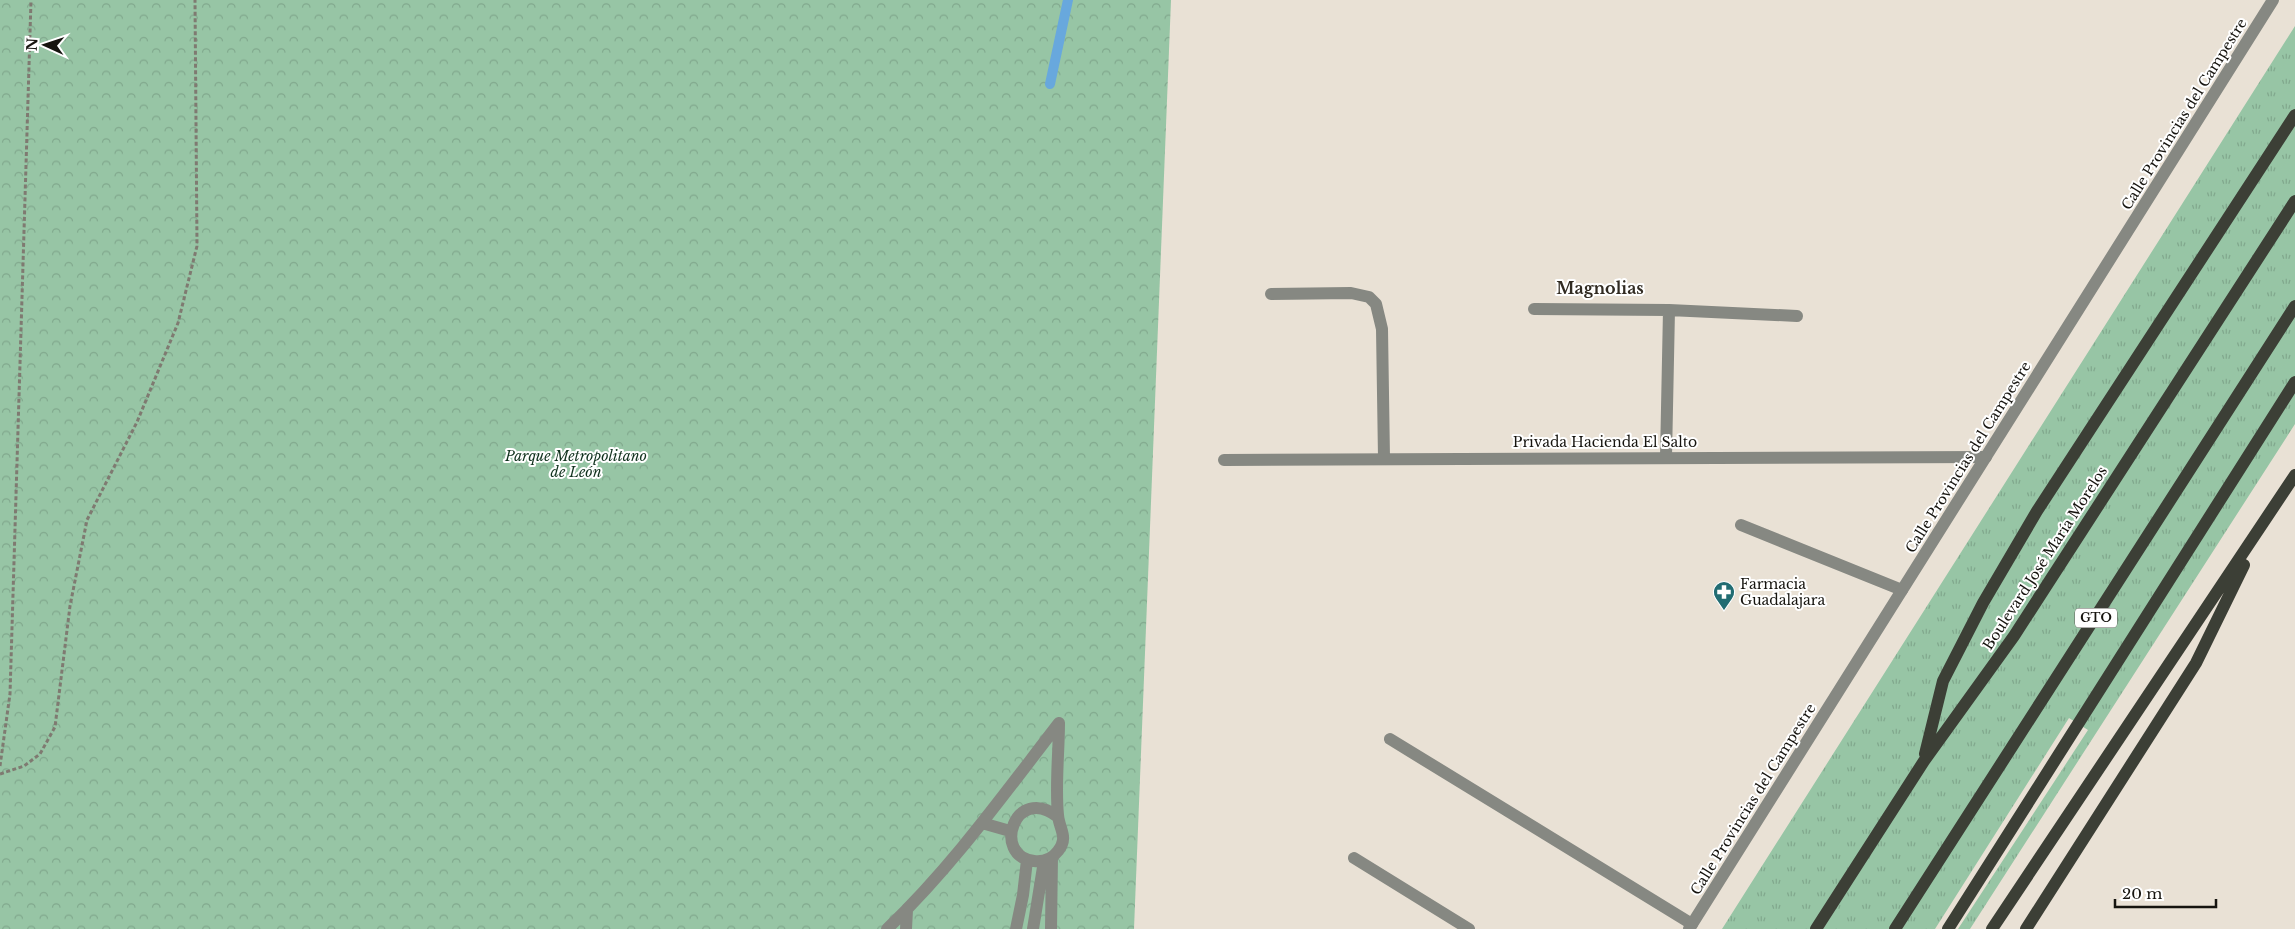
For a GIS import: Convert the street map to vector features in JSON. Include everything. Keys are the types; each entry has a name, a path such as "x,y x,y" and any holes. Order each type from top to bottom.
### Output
{"main road":[{"path":"1924,761 1943,681 1983,603 2037,511 2295,115"},
{"name":"Boulevard José María Morelos","path":"1816,929 1924,761 2014,636 2295,201"},
{"name":"GTO","path":"1895,929 2295,306"},
{"path":"1948,929 2295,382"},
{"path":"1992,929 2295,475"},
{"path":"2026,929 2196,663 2265,521"}],"street":[{"name":"Calle Provincias del Campestre","path":"1690,927 2273,0"},
{"path":"1270,294 1351,292 1370,297 1376,304 1382,329 1384,458"},
{"path":"1534,309 1668,310 1797,316"},
{"path":"1666,457 1668,310"},
{"name":"Privada Hacienda El Salto","path":"1224,460 1986,457"},
{"path":"1741,525 1902,590"},
{"path":"887,929 958,854 1059,723 1058,817 1064,834 1062,843 1048,859 1033,929"},
{"path":"1390,739 1690,927"},
{"path":"1048,859 1027,860 1014,848 1010,831 1018,816 1026,810 1042,808 1058,817"},
{"path":"982,823 1010,831"},
{"path":"1354,858 1468,929"},
{"path":"1048,859 1051,929"},
{"path":"1016,929 1023,895 1027,860"},
{"path":"906,929 907,910"}],"path":[{"path":"0,766 10,694 31,0"},
{"path":"0,774 24,766 40,754 55,727 70,606 87,520 137,422 178,323 197,246 195,0"}],"green space":[{"name":"Parque Metropolitano de León","path":"0,0 1171,0 1134,929 0,929"},
{"path":"2295,26 2295,424 1970,929 1958,929 2088,730 2069,718 1935,929 1722,929"}],"waterway":[{"path":"1050,84 1068,0"}],"place":[{"name":"Farmacia Guadalajara","path":"1724,611"}],"district":[{"name":"Magnolias","path":"1600,288"}]}
